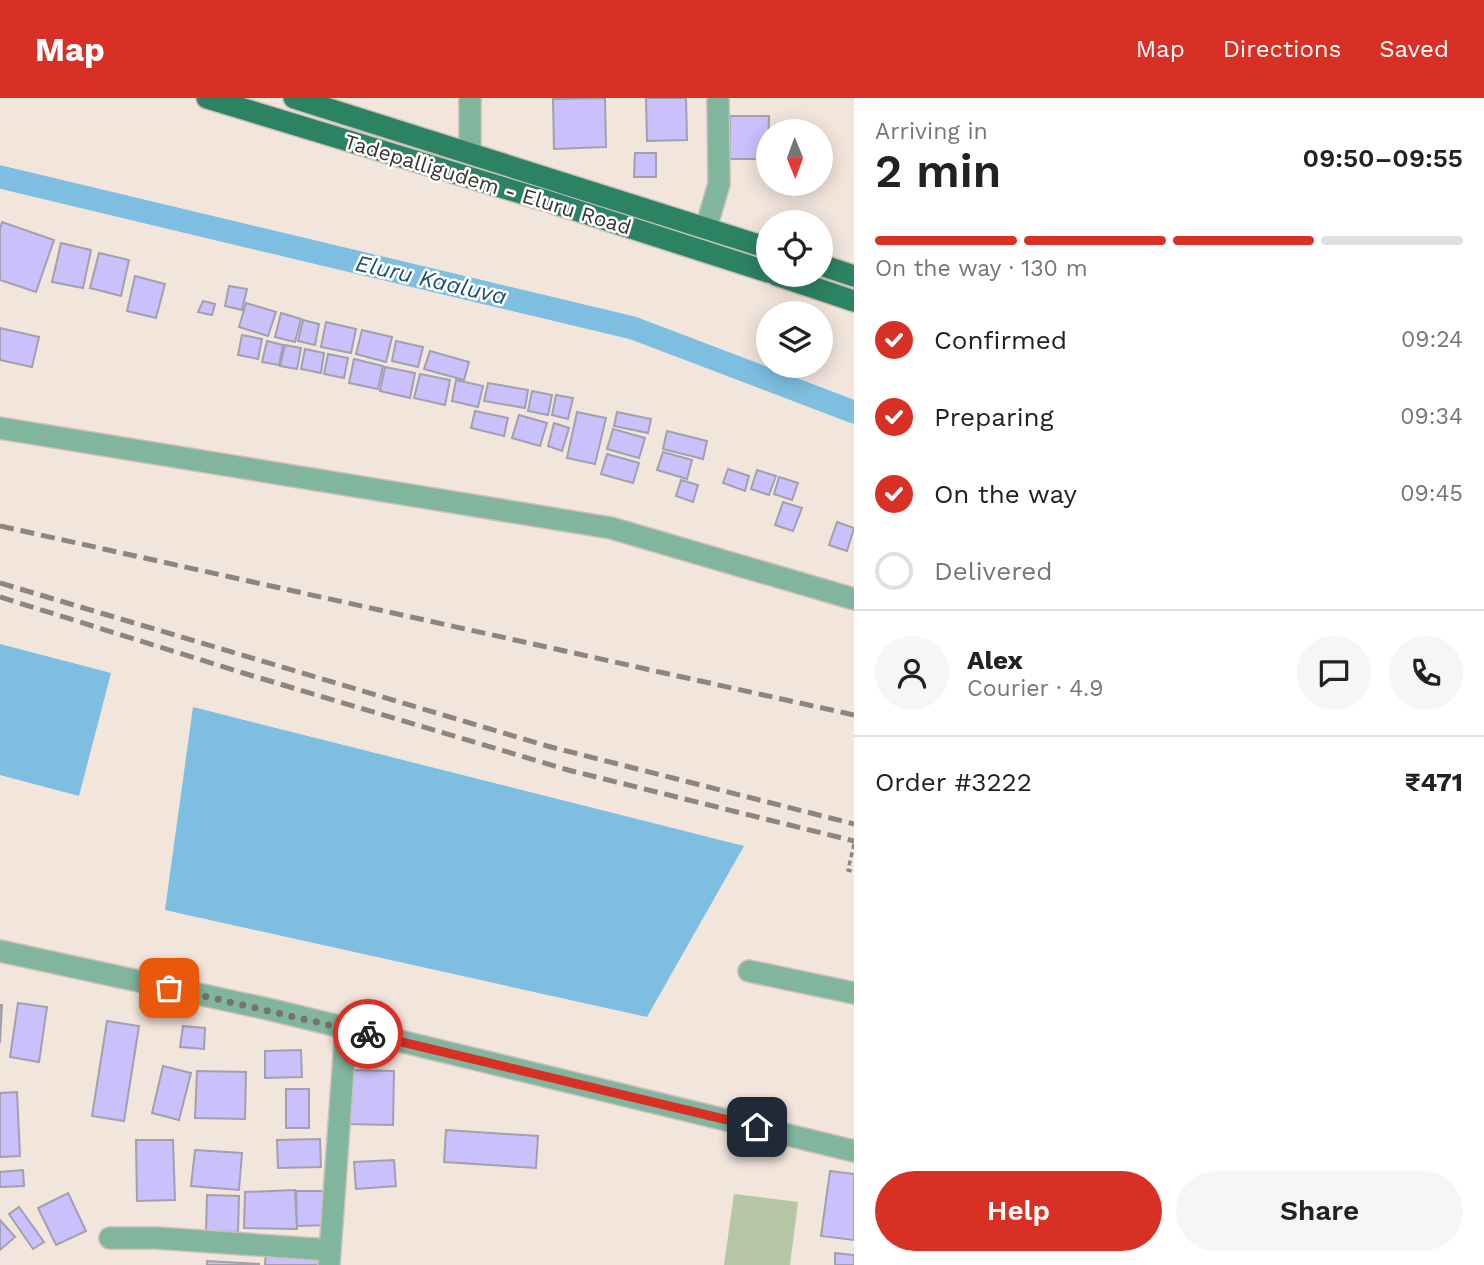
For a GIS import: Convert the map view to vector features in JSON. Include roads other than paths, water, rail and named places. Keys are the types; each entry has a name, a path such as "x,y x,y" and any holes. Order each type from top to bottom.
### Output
{"main road":[{"name":"Tadepalligudem - Eluru Road","path":"207,98 756,268"},
{"name":"Tadepalligudem - Eluru Road","path":"294,98 756,244"},
{"path":"696,249 706,228"},
{"path":"833,269 854,276"},
{"path":"812,287 854,301"}],"street":[{"path":"470,98 470,152"},
{"path":"706,228 719,184 718,98"},
{"path":"0,428 611,527 854,599"},
{"path":"0,951 346,1028 854,1151"},
{"path":"749,971 854,993"},
{"path":"110,1238 156,1238 329,1257 346,1028"}],"water":[{"path":"0,644 111,673 79,796 0,775"},
{"path":"193,707 744,846 647,1017 165,910"}],"waterway":[{"name":"Eluru Kaaluva","path":"0,177 633,328 854,412"}],"railway":[{"path":"0,526 854,715"},
{"path":"0,583 547,746 854,824"},
{"path":"0,597 568,770 854,841"}]}
